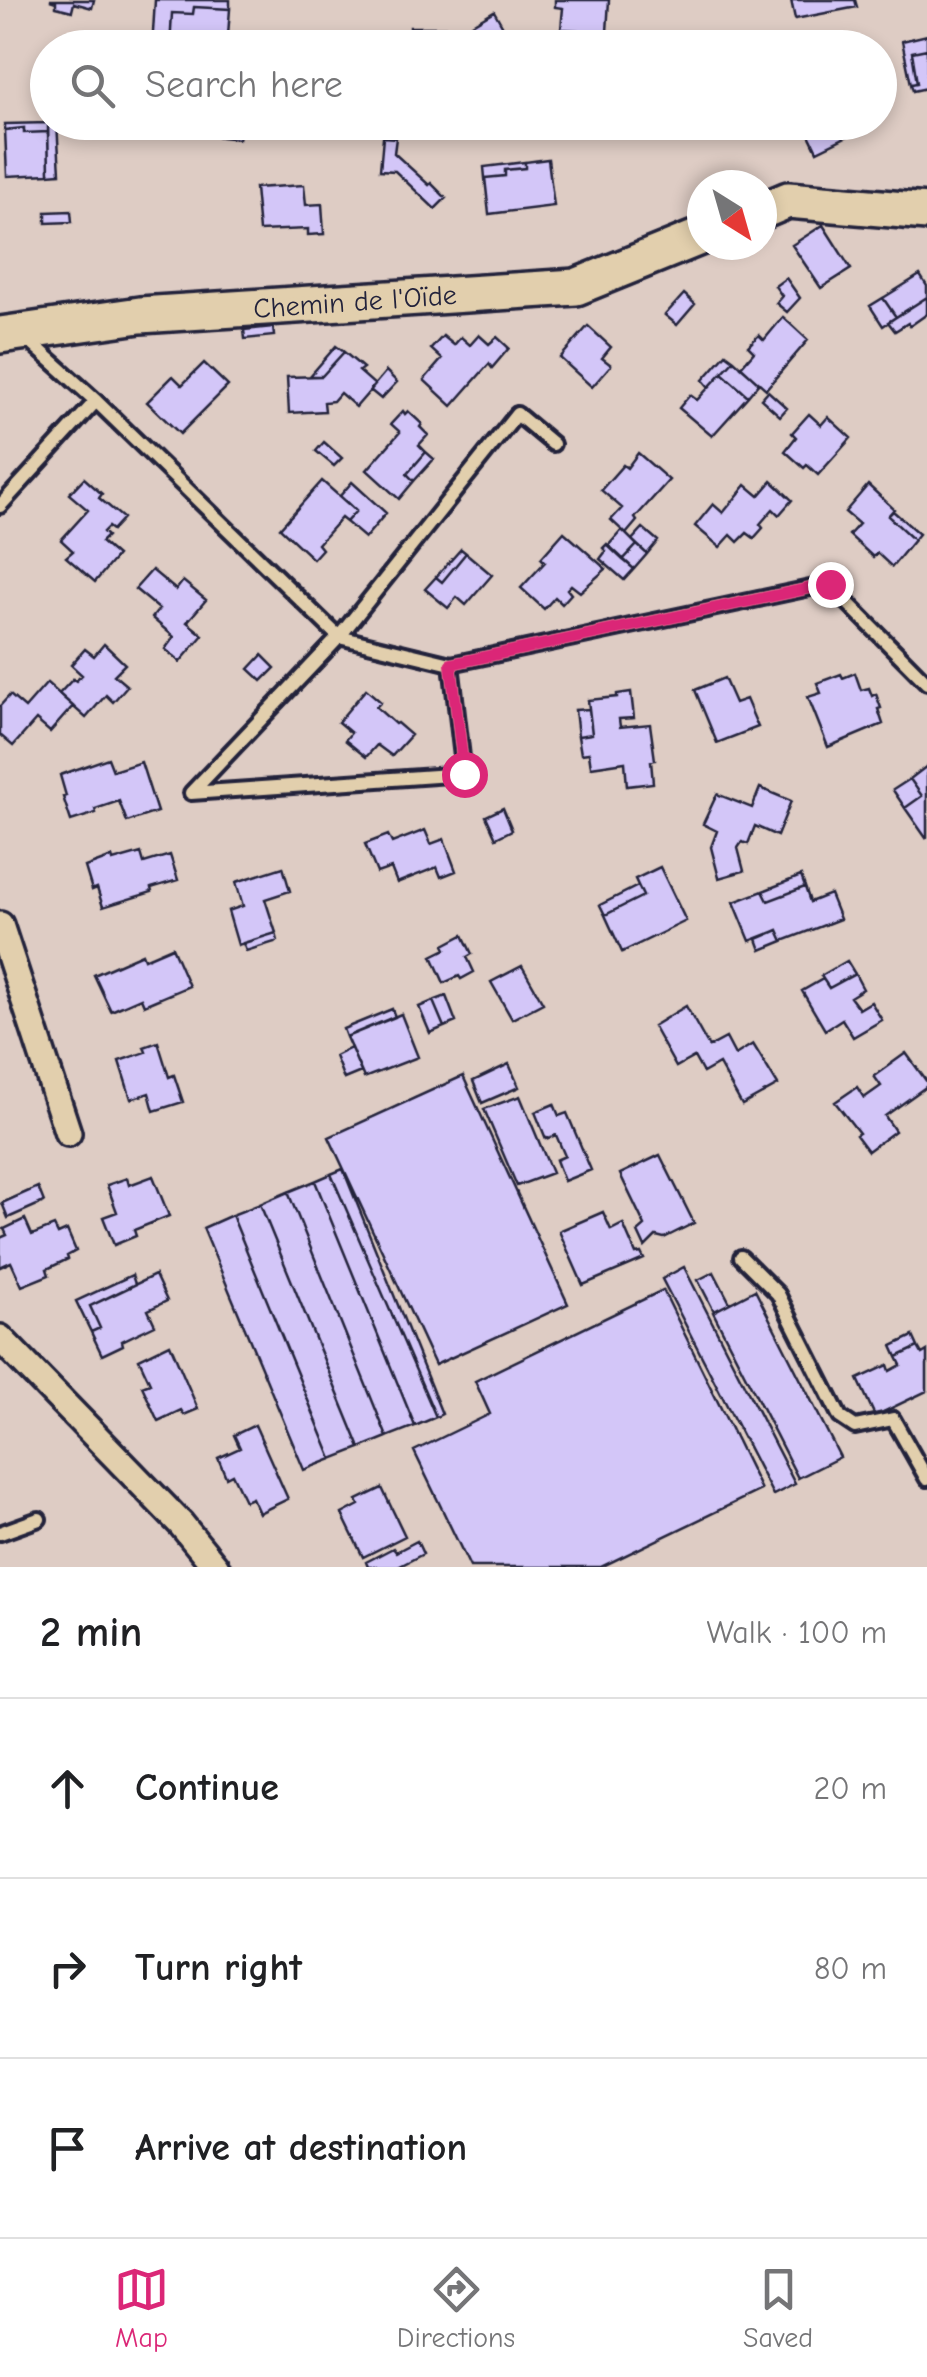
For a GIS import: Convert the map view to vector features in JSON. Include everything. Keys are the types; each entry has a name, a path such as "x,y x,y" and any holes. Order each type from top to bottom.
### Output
{"street":[{"path":"777,205 788,200 927,212"},
{"name":"Chemin de l'Oïde","path":"10,334 140,315 576,287 687,242"},
{"path":"0,925 68,1133"},
{"path":"0,1338 181,1524 216,1567"}],"lane":[{"path":"10,334 96,400 339,637 451,664 830,584 927,684"},
{"path":"0,506 96,400"},
{"path":"451,664 464,774 190,794 339,637 518,414 554,444"},
{"path":"741,1258 778,1294 840,1416 856,1427 893,1419 927,1480"},
{"path":"0,1533 39,1519"}],"building":[{"path":"50,0 94,0 92,8 74,3 72,11 56,7 56,2"},
{"path":"155,0 230,0 230,9 194,7 193,14 172,13 171,30 153,30"},
{"path":"555,0 609,0 607,30 561,29 563,8 555,7"},
{"path":"791,0 855,0 857,7 795,19"},
{"path":"194,7 230,9 228,30 171,30 172,13 193,14"},
{"path":"494,11 505,30 410,30 410,27 467,27"},
{"path":"927,35 927,49 912,52 917,83 911,84 902,41"},
{"path":"927,49 927,88 913,91 911,84 917,83 912,52"},
{"path":"30,123 30,133 24,133 24,128 5,130 5,124"},
{"path":"24,128 24,133 30,133 30,140 48,140 49,174 7,176 5,130"},
{"path":"48,140 58,140 60,173 49,174"},
{"path":"383,140 396,140 394,153 446,198 435,209 395,171 380,170"},
{"path":"812,140 839,140 817,151"},
{"path":"548,159 554,206 489,214 485,178 505,176 505,170 525,168 525,162"},
{"path":"525,162 525,168 505,170 505,176 485,178 484,167"},
{"path":"304,185 306,205 322,204 324,234 308,235 308,229 259,231 255,188"},
{"path":"71,211 72,222 46,223 46,212"},
{"path":"823,225 851,269 821,288 792,245"},
{"path":"920,275 927,286 927,297 896,317 883,298"},
{"path":"786,278 800,298 787,312 776,303 782,296 775,286"},
{"path":"684,294 695,304 677,325 665,315"},
{"path":"927,297 927,314 895,331 888,322"},
{"path":"883,298 896,317 883,326 870,306"},
{"path":"783,317 808,340 766,389 741,367 754,352 748,346 759,335 764,340"},
{"path":"588,326 611,347 602,358 611,365 592,387 560,358"},
{"path":"273,327 274,336 245,339 244,330"},
{"path":"479,335 489,344 497,337 509,348 492,368 489,364 452,406 424,380 442,359 431,349 443,336 454,345 461,337 470,345"},
{"path":"336,346 344,352 322,376 310,376"},
{"path":"344,352 375,385 356,407 340,393 333,401 324,402 325,411 289,413 287,377 322,376"},
{"path":"726,354 734,360 709,387 703,380"},
{"path":"734,360 759,383 748,396 722,373"},
{"path":"204,363 228,386 180,434 147,402 173,376 182,385"},
{"path":"386,371 397,382 381,399 370,390"},
{"path":"722,373 748,396 712,436 679,408 690,395 697,400"},
{"path":"768,391 787,408 780,416 761,399"},
{"path":"403,411 422,424 420,427 428,435 419,445 426,452 407,474 414,481 399,499 367,470 400,432 391,424"},
{"path":"809,414 821,425 828,417 851,438 818,475 785,451 796,437 792,433"},
{"path":"324,442 342,458 334,466 316,451"},
{"path":"426,452 434,459 414,481 407,474"},
{"path":"638,453 669,480 626,534 611,520 622,508 601,490"},
{"path":"84,478 102,494 99,498 123,518 112,530 108,527 103,532 107,536 101,542 117,556 95,582 66,557 73,551 61,540 88,510 69,494"},
{"path":"322,481 356,511 346,522 341,518 318,544 322,549 313,559 280,528"},
{"path":"772,481 792,500 779,515 773,509 754,538 747,533 738,542 731,535 720,547 695,526 713,504 723,513 746,485 759,496"},
{"path":"352,482 386,513 365,538 346,522 356,511 340,496"},
{"path":"868,485 894,509 888,516 914,540 892,567 877,553 873,557 849,535 859,524 845,512"},
{"path":"893,511 919,534 914,540 888,516"},
{"path":"643,528 658,541 647,554 632,540"},
{"path":"622,530 637,545 623,560 608,546"},
{"path":"564,532 606,569 580,592 571,585 567,589 571,594 562,604 555,597 544,609 521,588 545,562 541,558"},
{"path":"607,544 634,569 624,580 600,559"},
{"path":"637,545 647,554 634,569 623,560"},
{"path":"461,549 466,553 442,582 436,577"},
{"path":"466,553 492,575 466,605 457,597 448,608 425,589 436,577 442,582"},
{"path":"152,570 176,590 183,581 206,600 187,622 203,635 180,662 165,649 174,637 152,618 159,609 135,589"},
{"path":"104,644 125,664 114,675 127,686 113,702 106,695 86,718 59,694 82,675 71,665 85,649 94,656"},
{"path":"262,655 275,668 262,681 249,669"},
{"path":"855,673 861,690 869,688 872,696 876,694 883,724 828,747 808,697 821,693 817,683"},
{"path":"724,678 735,703 746,699 758,727 717,743 695,690"},
{"path":"47,683 73,706 50,732 36,720 13,746 0,735 0,706 10,695 25,708"},
{"path":"366,689 381,702 376,707 411,735 392,756 377,745 366,757 345,740 351,733 338,722"},
{"path":"631,692 634,718 619,719 620,727 650,724 655,760 651,761 653,783 627,786 625,762 591,767 589,753 581,754 578,736 592,734 588,700"},
{"path":"589,709 592,734 578,736 575,710"},
{"path":"108,758 113,771 141,762 157,812 127,822 119,801 71,821 60,775"},
{"path":"927,766 926,838 905,808 922,796 910,779"},
{"path":"910,779 922,796 905,808 893,790"},
{"path":"760,788 791,801 777,836 755,826 748,844 742,842 738,848 744,871 719,878 711,847 717,831 703,824 717,794 752,808"},
{"path":"503,808 512,830 496,838 486,816"},
{"path":"425,830 431,844 444,839 456,871 441,877 437,867 397,883 391,868 377,873 365,844 388,835 392,843"},
{"path":"141,853 144,863 170,855 178,880 103,907 97,888 92,890 85,867 112,857 113,861"},
{"path":"283,867 290,891 265,899 276,933 238,945 228,911 243,906 236,882"},
{"path":"660,867 686,921 622,952 605,915 643,896 635,879"},
{"path":"801,876 805,887 768,901 763,891"},
{"path":"638,886 643,896 605,915 600,905"},
{"path":"805,887 810,902 830,894 840,919 783,941 778,930 750,941 734,902 763,891 768,901"},
{"path":"778,930 783,941 761,950 757,939"},
{"path":"276,933 278,941 246,951 243,943"},
{"path":"463,935 472,954 467,957 474,972 444,983 432,956"},
{"path":"172,947 189,986 144,1005 141,998 111,1011 94,975 142,954 144,959"},
{"path":"847,961 855,974 829,988 821,976"},
{"path":"522,966 543,1003 512,1019 491,982"},
{"path":"855,974 863,989 850,997 859,1009 871,1002 882,1020 853,1037 842,1019 825,1030 802,991 823,979 829,988"},
{"path":"446,996 456,1022 444,1027 433,1001"},
{"path":"433,1001 444,1027 430,1033 419,1007"},
{"path":"686,1006 709,1047 726,1038 735,1055 753,1044 778,1085 742,1105 719,1064 703,1073 694,1057 676,1067 653,1026"},
{"path":"392,1009 395,1017 346,1037 343,1029"},
{"path":"401,1014 418,1057 364,1078 346,1037"},
{"path":"158,1042 169,1077 174,1075 183,1102 154,1111 149,1093 131,1099 119,1061 146,1052 144,1047"},
{"path":"351,1048 361,1072 344,1079 335,1056"},
{"path":"906,1053 927,1086 885,1116 895,1131 868,1151 835,1102 857,1087 864,1098 881,1086 874,1076"},
{"path":"509,1064 519,1087 482,1103 473,1081"},
{"path":"463,1076 568,1304 435,1365 329,1137"},
{"path":"520,1096 552,1173 517,1186 484,1109"},
{"path":"554,1104 559,1116 567,1113 591,1170 564,1181 556,1160 565,1156 556,1135 546,1139 535,1112"},
{"path":"660,1155 694,1223 664,1238 656,1236 645,1247 638,1232 645,1226 620,1174"},
{"path":"343,1169 442,1414 436,1417 331,1174"},
{"path":"331,1174 436,1417 415,1426 315,1181"},
{"path":"153,1176 169,1216 134,1230 136,1236 114,1245 103,1217 117,1212 107,1185 127,1178 129,1185"},
{"path":"315,1181 415,1426 387,1437 288,1192"},
{"path":"38,1187 44,1202 8,1218 2,1203"},
{"path":"288,1192 387,1437 360,1448 260,1204"},
{"path":"260,1204 360,1448 332,1459 232,1215"},
{"path":"603,1212 611,1230 623,1224 636,1254 641,1253 644,1259 583,1285 559,1231"},
{"path":"232,1215 332,1459 304,1470 203,1228"},
{"path":"25,1219 32,1235 54,1226 58,1234 67,1230 76,1251 47,1269 49,1275 22,1286 11,1262 0,1267 0,1238 7,1235 4,1229"},
{"path":"684,1267 795,1484 773,1495 662,1279"},
{"path":"714,1272 730,1303 714,1311 698,1280"},
{"path":"132,1275 135,1284 90,1306 100,1328 91,1332 76,1301"},
{"path":"155,1275 167,1301 148,1310 155,1325 102,1355 91,1332 100,1328 90,1306"},
{"path":"663,1290 761,1490 601,1567 470,1567 414,1451 490,1414 475,1381"},
{"path":"755,1290 840,1457 798,1478 713,1312"},
{"path":"913,1336 918,1347 897,1357 892,1346"},
{"path":"170,1344 198,1409 184,1415 181,1410 158,1421 142,1386 150,1383 139,1359"},
{"path":"918,1347 922,1354 927,1351 927,1391 875,1416 858,1379 888,1365 890,1371 901,1365 897,1357"},
{"path":"255,1425 288,1499 259,1513 252,1498 245,1501 232,1474 226,1477 218,1458 240,1448 234,1435"},
{"path":"382,1488 405,1536 363,1557 342,1514 359,1505 357,1500"},
{"path":"417,1541 423,1554 398,1567 368,1567 366,1562"}],"route":[{"path":"464,774 451,664 830,584"}]}
